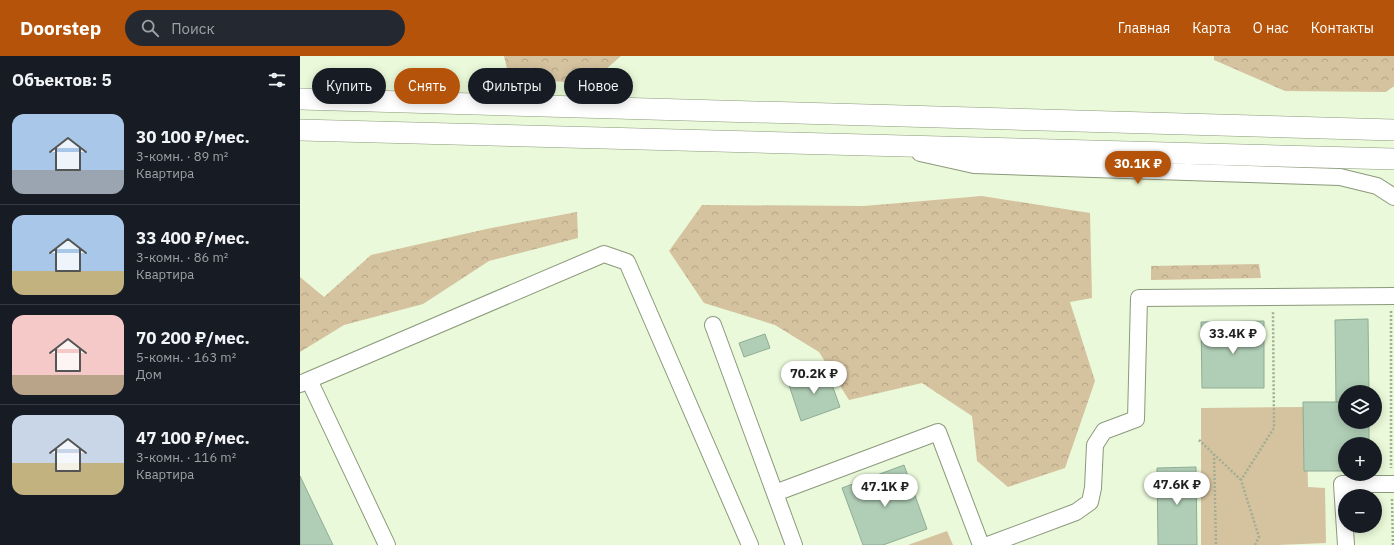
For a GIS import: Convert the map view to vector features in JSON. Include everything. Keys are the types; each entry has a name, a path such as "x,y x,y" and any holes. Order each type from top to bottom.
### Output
{"main road":[{"path":"300,99 1394,130"},
{"path":"300,130 1394,159"}],"street":[{"path":"891,146 974,165 1340,177 1377,186 1394,197"},
{"path":"387,545 304,382 604,254 627,262 750,545"},
{"path":"988,545 1076,512 1090,502 1093,488 1095,445 1104,432 1136,419 1139,298 1392,296"},
{"path":"713,325 794,545"},
{"path":"775,493 938,432 981,545"},
{"path":"1346,545 1342,484 1393,484"}],"path":[{"path":"1392,296 1393,545"},
{"path":"1241,480 1274,428 1273,297"},
{"path":"1199,440 1241,480 1258,537 1255,545"},
{"path":"1214,454 1216,545"}],"green space":[{"path":"504,56 621,56 607,68 564,68 564,82 556,81 556,68 507,68"},
{"path":"1214,56 1394,56 1394,86 1386,92 1285,91 1214,60"},
{"path":"982,196 1090,213 1092,298 1070,302 1095,381 1065,468 1008,487 977,461 972,416 922,383 849,400 819,352 775,325 704,303 669,251 702,205 864,206"},
{"path":"577,212 578,238 489,261 423,304 344,325 300,352 300,277 324,297 371,255 491,228"},
{"path":"1259,264 1261,278 1151,280 1151,266"},
{"path":"1306,407 1308,487 1325,488 1326,543 1278,545 1201,545 1201,408"},
{"path":"947,531 953,545 908,545"}],"building":[{"path":"1368,319 1369,385 1338,385 1338,402 1336,402 1335,320"},
{"path":"1264,321 1264,388 1202,388 1201,322"},
{"path":"765,334 770,348 744,357 739,343"},
{"path":"826,368 840,407 801,421 788,382"},
{"path":"1303,402 1338,402 1338,429 1369,429 1369,437 1338,437 1338,471 1304,471"},
{"path":"904,465 927,529 883,545 863,545 842,488"},
{"path":"1196,467 1197,545 1158,545 1157,468"},
{"path":"300,476 333,545 300,545"}]}
